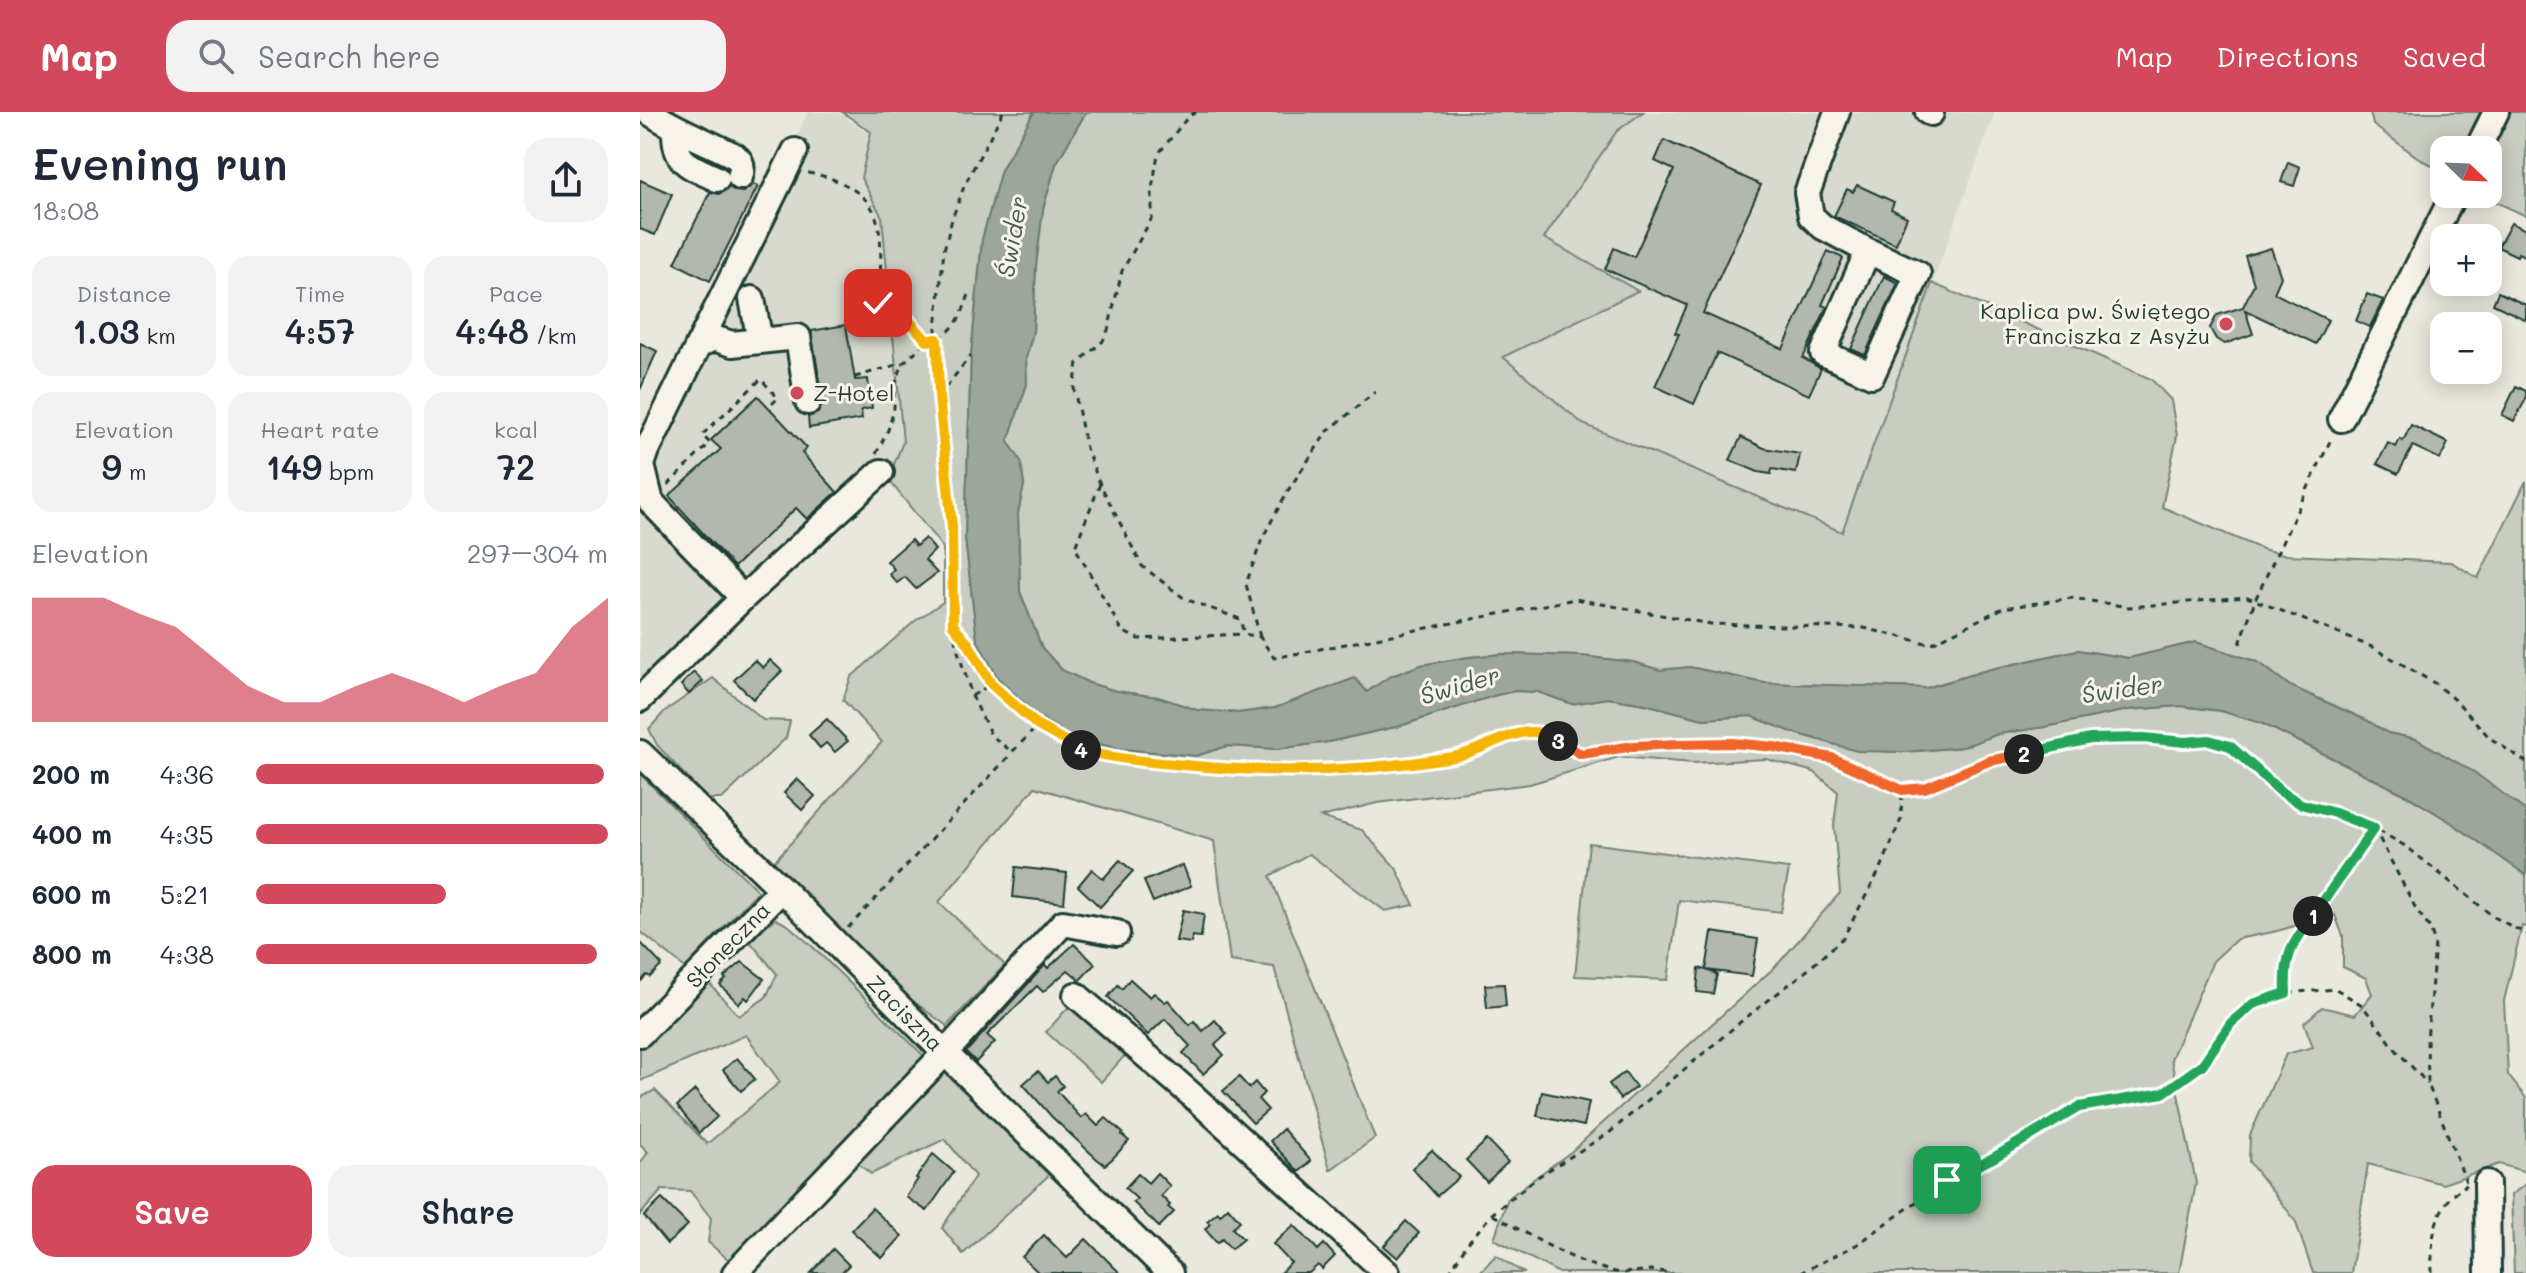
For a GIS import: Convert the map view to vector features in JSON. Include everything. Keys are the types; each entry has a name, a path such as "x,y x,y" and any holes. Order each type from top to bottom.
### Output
{"street":[{"path":"649,112 739,159 743,169 728,178"},
{"path":"1837,112 1807,193 1811,216 1823,227 1918,274 1872,375 1823,353 1860,246"},
{"path":"2484,136 2496,112"},
{"path":"743,598 651,502 641,468 647,450 795,151"},
{"path":"2341,419 2447,208"},
{"path":"752,299 760,341"},
{"path":"698,346 713,338 732,344 798,337 808,402"},
{"path":"640,699 878,464"},
{"name":"Zaciszna","path":"640,753 782,889 1168,1273"},
{"name":"Słoneczna","path":"640,1034 782,889"},
{"path":"735,1273 945,1053 1063,923 1117,933"},
{"path":"1076,995 1193,1096 1387,1273"},
{"path":"2477,1184 2488,1273"}],"path":[{"path":"1003,112 965,184 952,219 944,250 937,339 939,396 952,527 956,645 972,696 991,735 1012,752"},
{"path":"1196,112 1188,117 1158,154 1152,189 1152,218 1122,271 1103,341 1078,363 1074,388 1086,448 1100,484 1142,566 1185,599 1240,619 1244,634"},
{"path":"781,178 809,173 830,176 849,187 873,209 878,230 880,287"},
{"path":"880,287 887,291 927,341"},
{"path":"880,287 874,290 874,299 881,303 888,296"},
{"path":"855,377 903,363 927,341 937,339 954,328 970,292"},
{"path":"939,396 971,355"},
{"path":"878,464 894,408 895,385 903,363"},
{"path":"651,502 710,443 702,435 761,379 778,398 770,406"},
{"path":"1375,392 1327,432 1287,492 1262,539 1246,584 1260,637 1274,658 1575,599 1710,624 1864,628 1930,644 2003,608 2072,598 2129,607 2247,597 2372,647 2436,684 2490,738 2526,762"},
{"path":"2240,644 2255,600 2341,419"},
{"path":"1100,484 1075,547 1122,631 1138,639 1244,634 1260,637"},
{"path":"953,625 968,643 991,684 1038,726 1078,749 1113,758 1249,771 1311,772 1435,760 1466,754 1517,734 1542,733 1581,754 1634,746 1733,743 1774,747 1832,758 1902,790 1925,788 1989,761 2090,739 2209,740 2230,746 2280,791 2301,804 2374,828 2407,847 2494,917 2526,934"},
{"path":"972,696 991,684"},
{"path":"834,943 1038,726"},
{"path":"1449,1273 1467,1244 1492,1214 1539,1176 1609,1133 1843,938 1882,866 1901,819 1902,790"},
{"path":"2286,993 2285,974 2290,946 2374,828"},
{"path":"2374,828 2435,943 2427,1041 2428,1084"},
{"path":"1800,1273 1858,1244 1947,1180 1993,1158 2079,1107 2163,1093 2202,1065 2231,1023 2253,1004 2286,993 2336,989 2362,1005 2397,1051 2428,1084 2477,1184 2455,1192 2433,1228 2432,1273"},
{"path":"1492,1214 1598,1269 1622,1273 1650,1270 1672,1273"}],"shaded area":[{"name":"Z-Hotel","path":"808,112 838,112 945,186 924,445 640,711 640,450"},
{"path":"842,112 1034,112 1001,170 982,240 971,355 965,538 977,640 1075,739 1123,749 1196,756 1227,746 1277,749 1329,742 1400,726 1514,691 1538,692 1572,704 1608,698 1703,719 1751,716 1792,732 1857,750 1905,752 1963,747 1998,734 2128,710 2181,706 2221,711 2261,723 2404,794 2526,875 2526,927 2522,926 2504,1001 2508,1075 2526,1098 2526,1172 2499,1164 2443,1184 2368,1164 2351,1273 2313,1273 2295,1220 2249,1162 2250,1135 2286,1054 2313,1047 2304,1023 2322,1007 2355,1015 2372,994 2366,978 2343,967 2343,936 2335,915 2237,939 2213,961 2171,1059 2196,1183 2179,1273 1559,1273 1494,1239 1508,1198 1572,1151 1776,966 1840,893 1834,825 1838,792 1814,772 1766,759 1693,763 1619,757 1530,784 1377,803 1321,817 1362,830 1396,868 1414,905 1385,911 1309,854 1270,876 1375,1138 1330,1170 1274,967 1230,961 1214,841 1035,787 939,902 1005,965 947,1026 880,977 769,867 882,742 843,700 851,677 915,621 943,602 943,548 888,479 903,442 882,217 861,178 871,132"},
{"path":"1086,112 1643,112 1617,131 1544,238 1638,291 1503,357 1583,424 1842,532 1932,283 2151,379 2171,400 2177,436 2162,507 2262,549 2287,555 2451,562 2478,578 2526,481 2526,811 2416,739 2388,733 2290,686 2258,662 2196,642 2129,658 2077,650 1987,670 1926,688 1764,683 1690,667 1660,670 1633,662 1581,656 1503,654 1421,665 1389,677 1367,692 1313,695 1275,708 1238,713 1197,710 1158,697 1116,691 1062,670 1042,648 1020,591 1018,513 1024,485 1008,441 1027,384 1026,358 1033,332 1043,209 1056,164"},
{"path":"1643,112 1995,112 1842,532 1583,424 1503,357 1638,291 1543,238 1617,131"},
{"path":"2370,112 2483,112 2471,136 2430,136 2430,164 2373,125"},
{"path":"2505,112 2526,112 2526,216 2502,205 2502,136 2494,136"},
{"path":"713,678 763,720 790,721 786,738 722,799 707,799 657,745 649,729 665,711"},
{"path":"640,774 758,891 685,968 640,931"},
{"path":"1589,843 1789,869 1781,912 1679,900 1668,980 1575,976"},
{"path":"776,919 788,925 812,946 928,1060 731,1262 708,1242 711,1218 690,1191 662,1190 640,1215 640,1164 648,1152 640,1144 640,1098 655,1090 707,1144 780,1082 746,1035 640,1081 640,1048 708,982 739,1016 766,997 777,974 747,938"},
{"path":"1073,1002 1128,1052 1101,1082 1046,1032"},
{"path":"946,1072 1049,1175 963,1254 942,1228 975,1176 945,1139 871,1174 856,1162"},
{"path":"2526,1184 2526,1273 2514,1273 2511,1195"},
{"path":"1496,1255 1522,1272 1525,1273 1479,1273"}],"water":[{"name":"Świder","path":"1034,112 1086,112 1056,164 1043,209 1033,332 1026,358 1027,384 1008,441 1021,461 1024,485 1018,513 1020,592 1042,648 1062,670 1116,691 1158,697 1197,710 1238,713 1275,708 1355,678 1367,692 1389,677 1421,665 1503,654 1581,656 1633,662 1660,670 1690,667 1764,683 1926,688 1987,670 2078,650 2129,658 2196,642 2258,662 2290,686 2388,733 2416,739 2474,772 2526,811 2526,875 2404,794 2306,745 2261,723 2221,711 2181,706 2128,710 1998,734 1963,747 1905,752 1857,751 1751,716 1703,719 1608,698 1572,704 1538,692 1514,691 1400,726 1328,742 1277,749 1227,746 1196,756 1123,749 1075,739 1038,716 998,678 977,640 965,538 971,355 982,240 1001,170"}],"building":[{"path":"1664,140 1761,185 1703,313 1783,349 1828,251 1843,258 1822,305 1827,307 1803,358 1821,369 1809,395 1717,353 1694,404 1655,386 1679,334 1675,333 1687,305 1605,269 1614,248 1634,257 1655,212 1674,170 1655,161"},
{"path":"2288,162 2300,167 2294,186 2281,182"},
{"path":"640,180 672,194 655,235 640,229"},
{"path":"753,184 758,186 710,281 675,263 710,192 719,194 729,187 743,192"},
{"path":"1857,185 1894,202 1891,209 1907,217 1896,244 1834,216 1847,189 1853,192"},
{"path":"2511,223 2526,230 2526,257 2502,249 2502,240"},
{"path":"2271,248 2281,277 2274,293 2328,320 2316,344 2245,310 2253,334 2225,344 2216,339 2210,328 2217,315 2243,307 2254,284 2245,256"},
{"path":"1884,276 1898,283 1865,355 1851,349"},
{"path":"2367,294 2383,300 2370,327 2356,321"},
{"path":"2502,294 2526,305 2526,320 2493,304 2496,296"},
{"path":"846,325 855,380 868,379 872,408 861,410 862,419 809,428 808,417 818,413 823,400 811,331"},
{"path":"640,343 657,351 640,390"},
{"path":"2516,386 2526,391 2526,399 2514,421 2502,415"},
{"path":"758,396 807,448 802,453 837,492 807,519 796,508 734,567 669,496 721,449 711,440"},
{"path":"2411,425 2448,443 2440,459 2413,446 2398,474 2377,464 2388,443 2396,447 2400,439 2403,441"},
{"path":"1741,437 1764,448 1800,454 1796,473 1772,469 1771,474 1758,472 1730,460"},
{"path":"925,538 935,550 925,560 937,573 916,589 905,577 897,583 889,574 894,569 887,561 911,540 916,546"},
{"path":"755,660 763,668 770,660 782,671 753,699 734,680"},
{"path":"694,672 703,681 689,694 681,685"},
{"path":"827,719 848,741 835,752 826,743 820,748 809,735"},
{"path":"797,779 815,796 802,810 784,793"},
{"path":"1120,860 1133,871 1100,907 1078,886 1092,869 1103,879"},
{"path":"1183,865 1191,886 1153,902 1144,881"},
{"path":"1016,867 1067,873 1064,903 1013,897"},
{"path":"1183,910 1204,914 1201,937 1192,936 1191,943 1176,941"},
{"path":"1712,932 1758,939 1752,976 1706,970"},
{"path":"640,942 662,965 640,982"},
{"path":"1074,944 1095,964 1080,980 1068,970 1043,992 1037,986 987,1035 995,1042 976,1062 966,1052 1045,965 1048,968"},
{"path":"742,962 764,979 748,1000 745,997 739,1004 720,985 726,979 724,977"},
{"path":"1699,968 1717,974 1713,994 1697,992"},
{"path":"1130,979 1150,997 1154,993 1165,1002 1168,1000 1190,1025 1194,1021 1203,1031 1215,1020 1227,1034 1215,1045 1224,1055 1203,1074 1183,1053 1190,1046 1165,1019 1148,1035 1108,997 1118,985 1122,989"},
{"path":"1504,984 1506,1006 1487,1008 1485,985"},
{"path":"737,1058 755,1079 741,1091 723,1070"},
{"path":"1038,1071 1048,1082 1055,1076 1063,1086 1057,1091 1081,1118 1086,1114 1098,1126 1106,1118 1129,1141 1105,1165 1052,1117 1023,1084"},
{"path":"1625,1072 1636,1087 1620,1099 1609,1084"},
{"path":"1239,1077 1249,1088 1255,1082 1264,1093 1258,1099 1268,1110 1253,1123 1223,1091"},
{"path":"695,1090 717,1117 699,1133 677,1106"},
{"path":"1542,1092 1589,1102 1584,1126 1537,1116"},
{"path":"1283,1129 1311,1161 1299,1172 1270,1141"},
{"path":"1487,1140 1508,1162 1487,1182 1466,1160"},
{"path":"1432,1150 1459,1177 1437,1196 1412,1168"},
{"path":"933,1154 954,1172 927,1211 906,1197"},
{"path":"1157,1173 1170,1186 1161,1196 1174,1212 1159,1227 1133,1202 1137,1199 1125,1188 1138,1174 1148,1183"},
{"path":"662,1199 688,1225 667,1244 644,1216"},
{"path":"1228,1207 1240,1221 1232,1228 1243,1239 1231,1249 1222,1239 1217,1243 1205,1229 1210,1224 1207,1221"},
{"path":"872,1208 902,1236 882,1258 851,1230"},
{"path":"1406,1221 1419,1233 1398,1258 1384,1246"},
{"path":"1294,1225 1318,1250 1324,1244 1335,1256 1322,1269 1318,1265 1309,1273 1280,1273 1291,1263 1273,1244"},
{"path":"1044,1235 1067,1258 1086,1239 1120,1273 1039,1273 1022,1257"},
{"path":"833,1249 849,1265 841,1273 811,1273"}],"place":[{"name":"Kaplica pw. Świętego Franciszka z Asyżu","path":"2226,324"},
{"name":"Z-Hotel","path":"797,393"}],"route":[{"path":"878,303 888,296 927,341 937,339 939,396 952,527 953,625 968,643 991,684 1038,726 1078,749 1113,758 1249,771 1311,772 1435,760 1466,754 1517,734 1542,733 1581,754 1634,746 1679,744 1733,743 1774,747 1832,758 1902,790 1925,788 1989,761 2090,739 2209,740 2230,746 2280,791 2301,804 2374,828 2290,946 2285,974 2286,993 2253,1004 2231,1023 2202,1065 2163,1093 2079,1107 1993,1158 1947,1180"}]}
